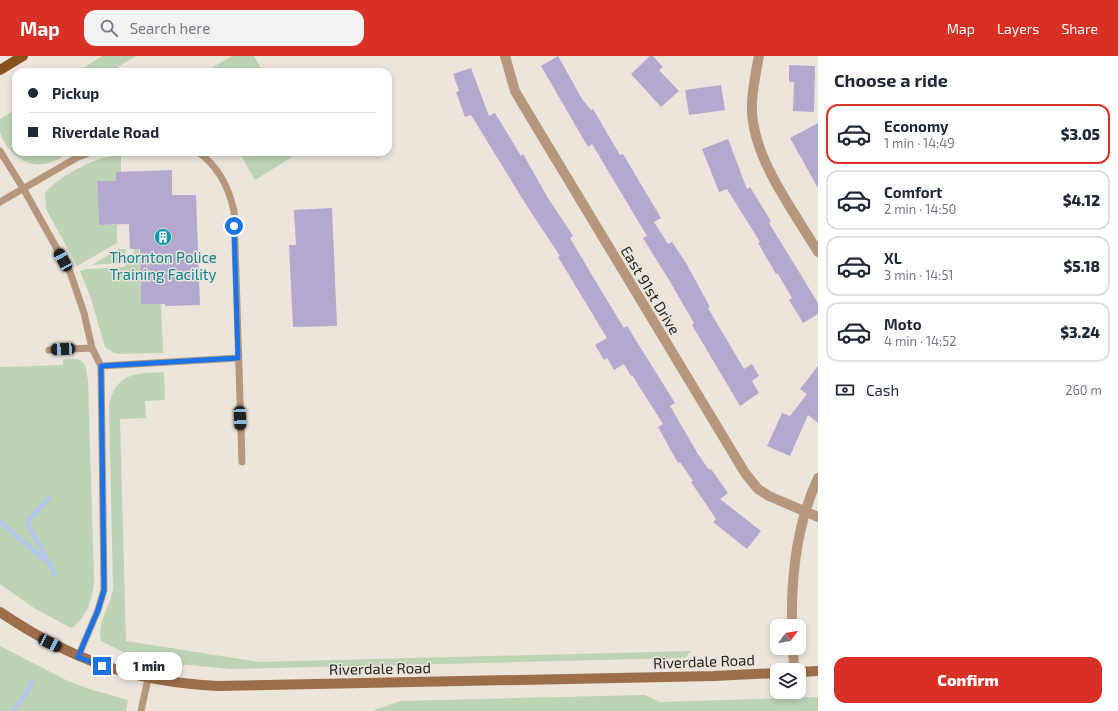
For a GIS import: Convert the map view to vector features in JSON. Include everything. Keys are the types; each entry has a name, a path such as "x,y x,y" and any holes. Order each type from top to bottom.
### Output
{"main road":[{"path":"0,70 23,56"}],"street":[{"name":"East 91st Drive","path":"505,56 515,91 745,473 758,489 769,496 818,517"},
{"path":"759,56 752,102 755,131 772,176 818,252"},
{"path":"792,619 791,599 794,571 804,512 818,478"},
{"name":"Riverdale Road","path":"0,612 32,633 78,657 102,666 169,683 218,686 714,676 770,673"},
{"path":"806,672 818,671"}],"lane":[{"path":"0,151 23,188 70,272 84,313 92,348 101,366 104,590 98,610 78,657"},
{"path":"0,202 83,156"},
{"path":"203,156 211,162 220,176 232,200 234,211 242,462"},
{"path":"49,350 92,348"},
{"path":"101,366 238,358"},
{"path":"141,711 148,678"}],"green space":[{"path":"102,56 136,56 118,68 83,68"},
{"path":"232,56 254,56 261,68 212,68"},
{"path":"12,112 12,152 6,145 0,132 0,119"},
{"path":"17,156 64,156 55,161 37,165"},
{"path":"121,156 121,172 116,172 116,181 97,182 99,225 117,225 117,243 77,266 46,209 45,194 54,184 86,164 104,157"},
{"path":"241,156 294,156 255,180"},
{"path":"118,249 126,249 125,258 121,263 92,265"},
{"path":"134,249 139,249 141,304 161,304 163,353 119,354 114,353 105,347 91,299 80,271 86,269 124,267 128,263 130,256 134,256"},
{"path":"63,359 75,359 82,362 86,368 88,380 94,578 93,592 85,613 77,624 71,628 34,608 0,584 0,367 63,365"},
{"path":"164,372 165,400 145,401 146,418 120,419 126,641 259,662 691,651 686,657 681,658 232,669 165,663 125,653 101,641 100,628 112,595 113,588 109,406 116,387 128,377 136,374"},
{"path":"0,646 66,680 86,688 128,700 126,711 0,711"},
{"path":"645,695 660,702 770,699 806,699 806,697 818,697 818,711 372,711 400,701"}],"building":[{"path":"558,56 582,99 591,110 593,109 620,155 623,154 661,218 654,222 668,244 672,242 686,263 710,307 708,308 744,369 752,364 759,376 752,381 759,393 740,406 692,325 694,323 643,238 647,236 592,144 588,147 541,66"},
{"path":"650,56 653,56 663,67 659,70 679,91 661,107 631,74"},
{"path":"789,65 815,66 814,112 793,111 794,82 789,82"},
{"path":"471,68 489,116 495,113 521,156 523,154 548,198 573,236 570,238 624,328 627,326 675,403 670,406 698,454 728,493 720,499 761,531 747,549 713,522 716,519 691,482 693,481 680,462 678,463 658,427 663,424 624,364 614,370 607,358 604,360 595,345 607,338 558,257 560,256 525,203 471,115 465,117 456,92 459,91 453,74"},
{"path":"721,85 725,110 689,115 685,90"},
{"path":"818,123 818,188 790,138"},
{"path":"728,139 747,189 750,187 771,221 769,223 818,303 818,314 803,323 789,300 792,298 778,274 776,274 758,243 760,242 727,189 719,192 702,149"},
{"name":"Thornton Police Training Facility","path":"172,170 172,195 196,195 200,305 165,306 165,304 141,304 140,249 130,249 129,224 99,225 97,181 116,181 116,172"},
{"path":"332,208 337,326 293,327 289,245 296,245 294,210"},
{"path":"818,366 818,423 808,415 790,456 767,446 782,413 790,416 807,394 800,389"}],"waterway":[{"path":"49,498 27,522 55,575"},
{"path":"0,522 46,561"},
{"path":"13,711 25,696 32,682"}],"place":[{"name":"Thornton Police Training Facility","path":"163,237"}],"route":[{"path":"102,666 78,657 98,610 104,590 101,366 238,358 234,226"}]}
